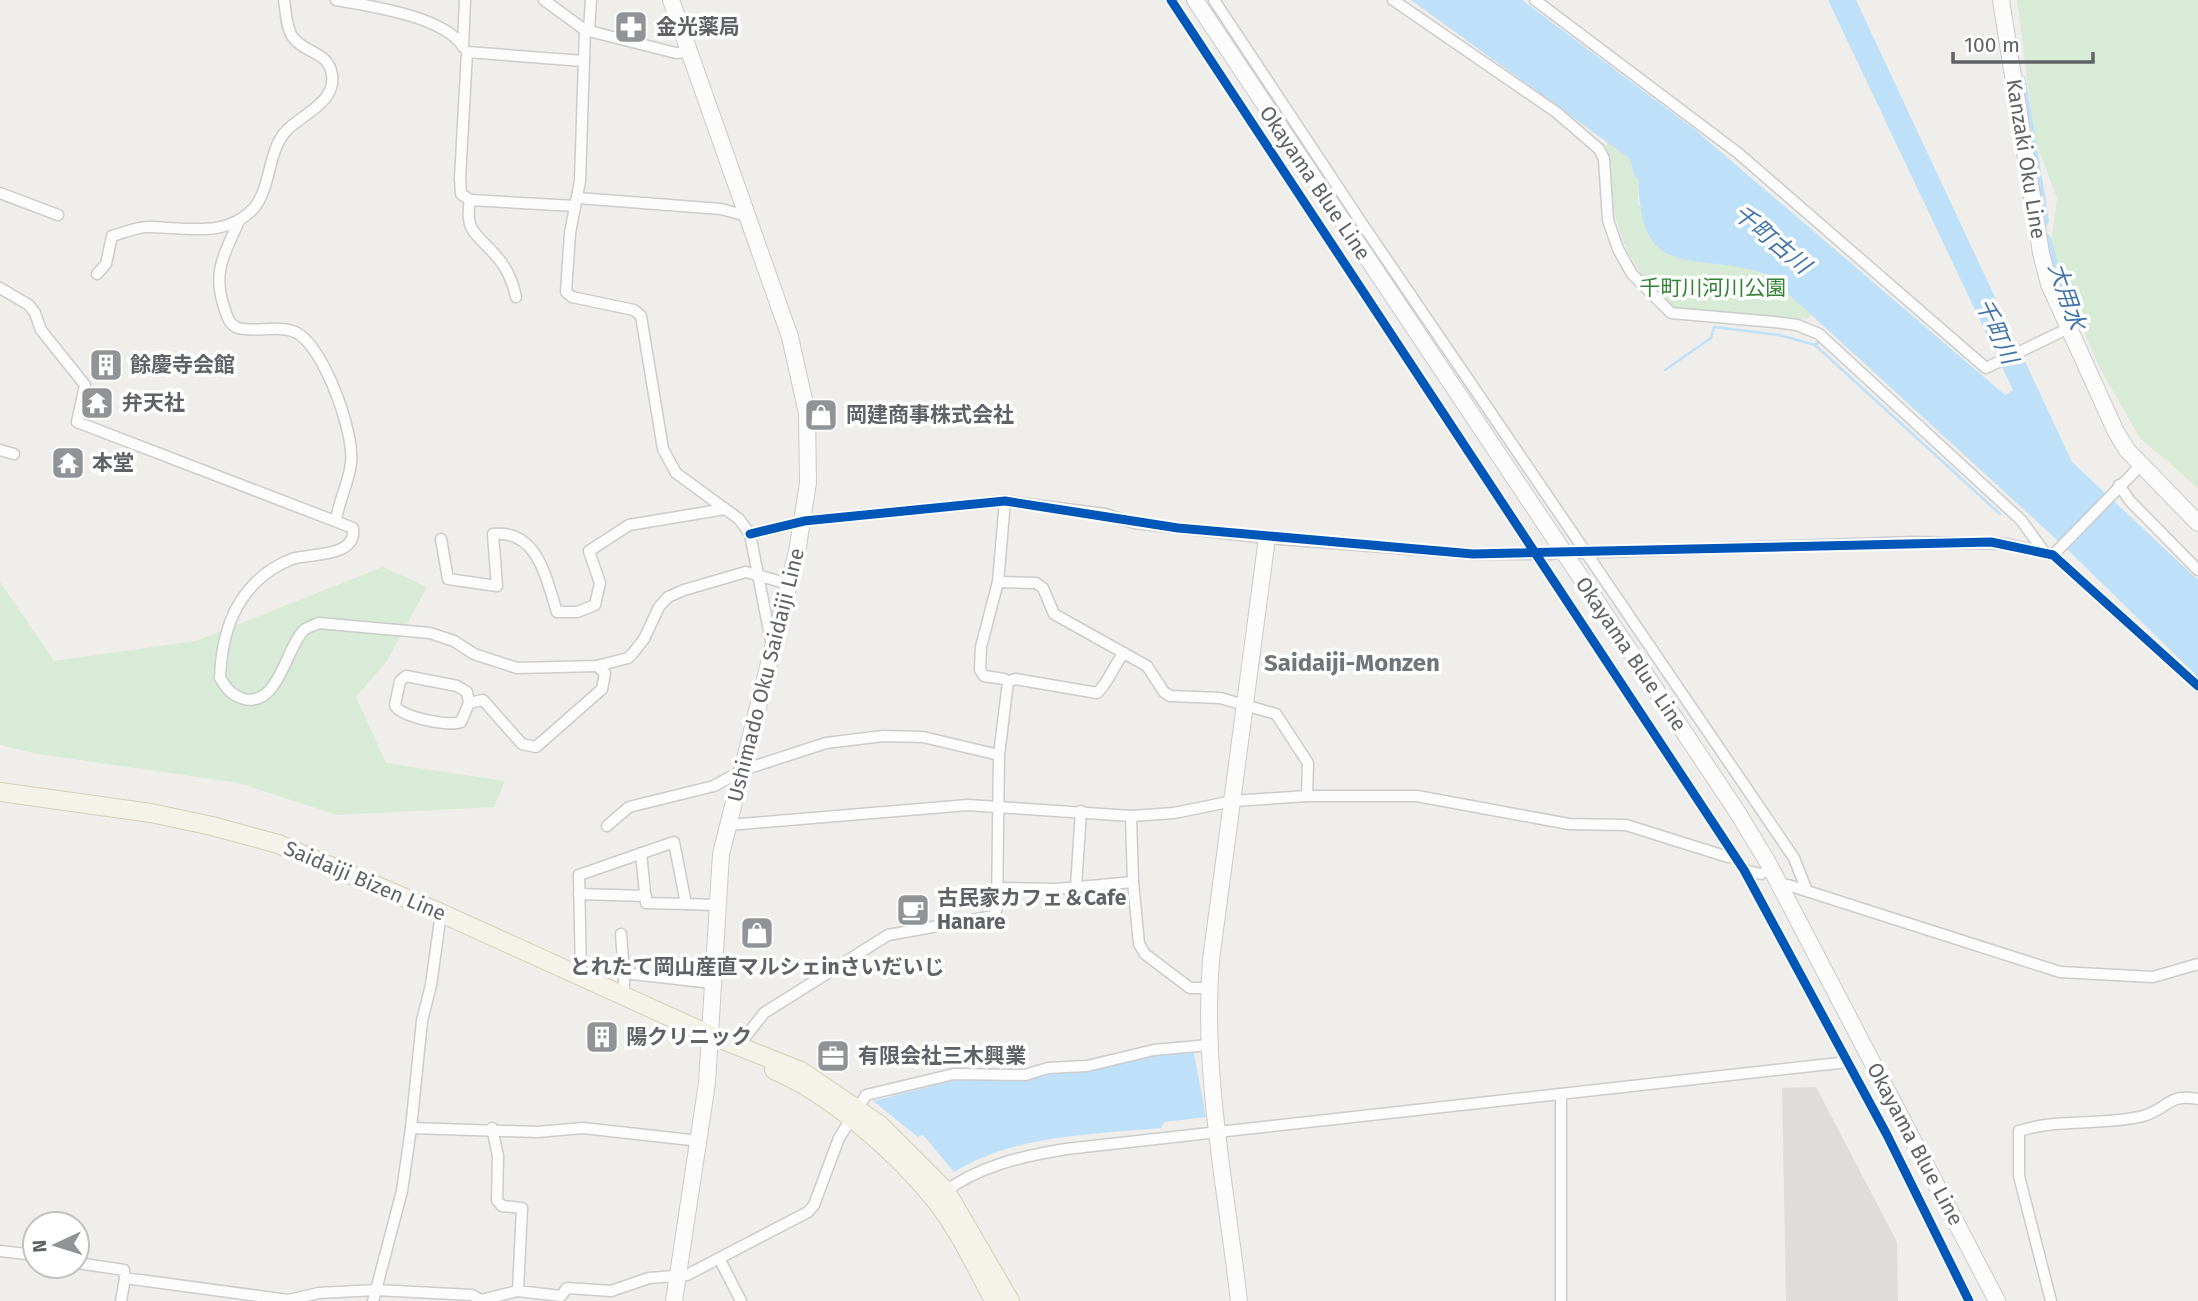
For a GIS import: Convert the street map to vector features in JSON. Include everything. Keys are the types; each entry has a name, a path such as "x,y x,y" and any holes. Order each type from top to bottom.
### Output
{"main road":[{"name":"Ushimado Oku Saidaiji Line","path":"671,0 790,337 803,388 809,441 804,521 721,854 710,1035 700,1141 674,1301"},
{"name":"Okayama Blue Line","path":"1195,0 1736,810 1767,861 1997,1301"},
{"name":"Kanzaki Oku Line","path":"2001,0 2041,253 2049,284 2116,432 2127,450 2198,523"},
{"path":"1239,1301 1209,1045 1209,988 1267,538"},
{"name":"Saidaiji Bizen Line","path":"0,792 151,813 278,844 441,913 710,1035 801,1071 853,1113"},
{"name":"Saidaiji Bizen Line","path":"710,1035 735,1054 780,1073 880,1125 940,1195 1010,1301"},
{"name":"Saidaiji Bizen Line","path":"940,1195 994,1301"}],"street":[{"path":"284,0 291,35 304,47 323,56 332,72 333,84 323,101 286,132 275,152 260,197 239,221 218,270 219,294 228,321 237,328 287,329 298,333 320,360 350,433 351,463 340,495 336,520"},
{"path":"336,0 403,14 450,34 464,49 583,61"},
{"path":"465,0 461,194 470,200 721,209 747,216"},
{"path":"544,0 587,30 676,52 690,52"},
{"path":"592,0 583,61 577,202 566,292 572,297 634,310 641,316 663,449 682,479 739,519 750,534 773,650"},
{"path":"1171,0 1338,242 1535,553 1744,870 1920,1198 1969,1301"},
{"path":"1214,0 1360,227 1588,553 1794,858 1807,891"},
{"path":"1393,0 1556,111 1599,149 1604,159 1608,220 1618,249 1632,274 1654,299 1671,313 1797,325 1819,334 2021,520 2049,554 2198,687"},
{"path":"1535,0 1738,153 1986,368 2069,328"},
{"path":"0,193 58,215"},
{"path":"470,200 467,219 475,236 498,257 512,280 516,297"},
{"path":"97,274 106,264 112,236 145,226 207,230 239,221"},
{"path":"0,288 29,305 47,338 85,385 77,422 248,491 353,528 348,545 336,551 282,563 257,581 241,598 223,644 221,659 220,678 235,696 249,700 260,698 270,690 305,629 319,622 430,633 454,641 474,654 517,668 597,666 628,658 668,597 746,572 789,584"},
{"path":"0,450 14,454"},
{"path":"1574,553 1991,542 2049,554 2062,545 2142,464"},
{"path":"2117,487 2198,570"},
{"path":"750,534 804,521 1004,501 1105,514 1134,523 1267,538 1460,554 1553,554"},
{"path":"1004,501 998,582 981,647 980,670 984,676 1007,682"},
{"path":"441,539 449,579 496,586 493,534 507,533 536,550 557,612 577,612 595,605 600,583 589,551 629,525 725,509"},
{"path":"998,582 1036,583 1042,588 1054,614 1147,666 1164,692 1170,696 1220,698 1276,714 1308,763 1307,796"},
{"path":"1007,682 1015,678 1097,693 1106,684 1111,668 1124,653"},
{"path":"469,703 483,700 523,744 536,747 602,689 605,673 597,666"},
{"path":"410,676 463,689 467,692 469,703 461,722 452,724 403,714 395,705 400,681 410,676"},
{"path":"739,1045 764,1013 888,935 994,916 998,888 1001,805 999,755 1007,682"},
{"path":"607,826 629,807 714,786 743,769 826,743 883,736 923,737 999,755"},
{"path":"729,825 1001,805 1131,816 1174,813 1233,802 1307,796 1417,796 1569,824 1626,825 1728,858 1735,856"},
{"path":"1076,887 1081,811"},
{"path":"1131,816 1133,882 1139,944 1145,954 1190,988 1209,988"},
{"path":"581,976 579,875 674,842 686,904"},
{"path":"641,853 646,903 716,905"},
{"path":"1744,870 1761,874"},
{"path":"998,888 1076,887 1133,882"},
{"path":"1788,885 2060,972 2153,977 2198,964"},
{"path":"579,894 646,896"},
{"path":"375,1296 402,1191 422,1021 431,985 441,913"},
{"path":"621,934 624,996"},
{"path":"624,973 712,983"},
{"path":"125,1278 288,1301 318,1293 375,1296 472,1295 481,1300 518,1291 561,1296 567,1288 611,1291 649,1278 678,1278 808,1212 814,1205 853,1113 866,1095 954,1074 1025,1075 1048,1068 1087,1066 1154,1049 1209,1045"},
{"path":"940,1195 984,1170 1032,1154 1848,1062"},
{"path":"1562,1095 1562,1301"},
{"path":"2051,1301 2019,1176 2019,1131 2051,1124 2146,1115 2173,1098 2198,1100"},
{"path":"411,1128 492,1128 537,1132 583,1128 700,1141"},
{"path":"492,1128 498,1156 497,1200 502,1206 522,1208 518,1291"},
{"path":"0,1251 21,1253"},
{"path":"719,1258 741,1301"},
{"path":"91,1265 124,1270 121,1301"}],"shaded area":[{"path":"1816,1087 1897,1242 1898,1301 1786,1301 1782,1088"}],"green space":[{"path":"2017,0 2198,0 2198,488 2140,438 2100,368 2062,283 2051,244 2057,198 2035,140"},
{"name":"千町川河川公園","path":"1608,143 1630,159 1635,177 1638,177 1638,204 1667,254 1687,260 1736,264 1749,268 1770,279 1812,315 1807,319 1715,316 1672,308 1641,274 1623,241 1609,187 1604,149"},
{"path":"383,567 427,587 387,661 356,697 386,763 505,781 494,807 337,815 239,783 38,754 0,745 0,582 54,661 196,641"}],"water":[{"path":"1411,0 1522,0 1694,129 2005,395 2013,390 1828,0 1856,0 2072,462 2198,580 2198,677 2068,550 1768,275 1742,268 1677,258 1661,250 1649,236 1641,213 1638,178 1635,177 1630,159"},
{"path":"1193,1048 1206,1117 1164,1122 1161,1128 1028,1143 978,1159 954,1172 923,1135 918,1137 873,1101 951,1081 1025,1079"}],"waterway":[{"name":"大用水","path":"2021,80 2044,221"},
{"name":"大用水","path":"2046,239 2061,292"},
{"path":"1665,370 1711,338 1714,327 1779,335 1815,345 1821,340"},
{"path":"1815,345 2000,514"}],"cycle path":[{"path":"1171,0 1744,870 1887,1135 1969,1301"},
{"path":"750,534 804,521 1005,501 1178,528 1473,554 1991,542 2053,555 2198,686"}],"place":[{"name":"金光薬局","path":"631,27"},
{"name":"餘慶寺会館","path":"106,365"},
{"name":"弁天社","path":"97,403"},
{"name":"岡建商事株式会社","path":"821,415"},
{"name":"本堂","path":"68,463"},
{"name":"古民家カフェ＆Cafe Hanare","path":"913,910"},
{"name":"とれたて岡山産直マルシェinさいだいじ","path":"757,933"},
{"name":"陽クリニック","path":"602,1037"},
{"name":"有限会社三木興業","path":"833,1056"}],"district":[{"name":"Saidaiji-Monzen","path":"1352,663"}],"water label":[{"name":"千町古川","path":"1772,239"},
{"name":"千町川","path":"1997,331"}]}
